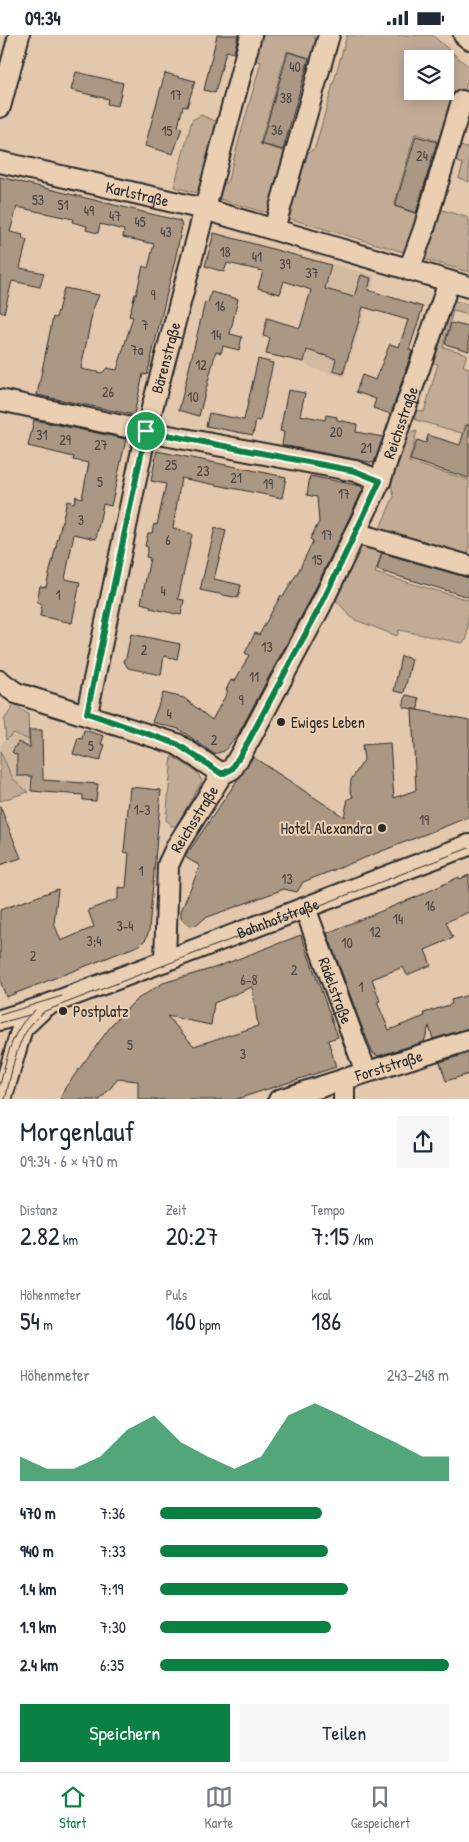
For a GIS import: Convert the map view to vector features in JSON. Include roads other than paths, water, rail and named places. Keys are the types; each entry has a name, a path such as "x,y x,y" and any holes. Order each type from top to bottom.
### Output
{"street":[{"path":"0,107 19,35"},
{"name":"Bärenstraße","path":"87,713 146,431 250,35"},
{"path":"274,229 329,35"},
{"path":"464,35 469,39"},
{"path":"409,270 424,229 462,101"},
{"name":"Karlstraße","path":"0,162 204,209 469,287"},
{"name":"Reichsstraße","path":"165,961 166,877 170,860 222,774 232,769 321,605 380,481 449,282"},
{"path":"0,400 146,431 355,471 380,481"},
{"path":"355,533 469,566"},
{"path":"0,681 16,693 87,713 177,744 222,774"},
{"name":"Bahnhofstraße","path":"56,1001 469,845"},
{"name":"Rädelstraße","path":"306,908 366,1072"},
{"path":"0,1020 56,1001"},
{"path":"1,1099 17,1040 28,1021 56,1001"},
{"path":"0,1027 17,1040"},
{"name":"Forststraße","path":"279,1099 469,1040"},
{"path":"344,1079 344,1099"}],"tram line":[{"path":"5,1099 17,1051 28,1029 45,1011 469,848"},
{"path":"0,1015 62,996"},
{"path":"0,1085 15,1035 20,1026 35,1010"},
{"path":"0,1023 29,1015"}],"place":[{"name":"Ewiges Leben","path":"281,722"},
{"name":"Hotel Alexandra","path":"382,828"},
{"name":"Postplatz","path":"63,1011"}]}
